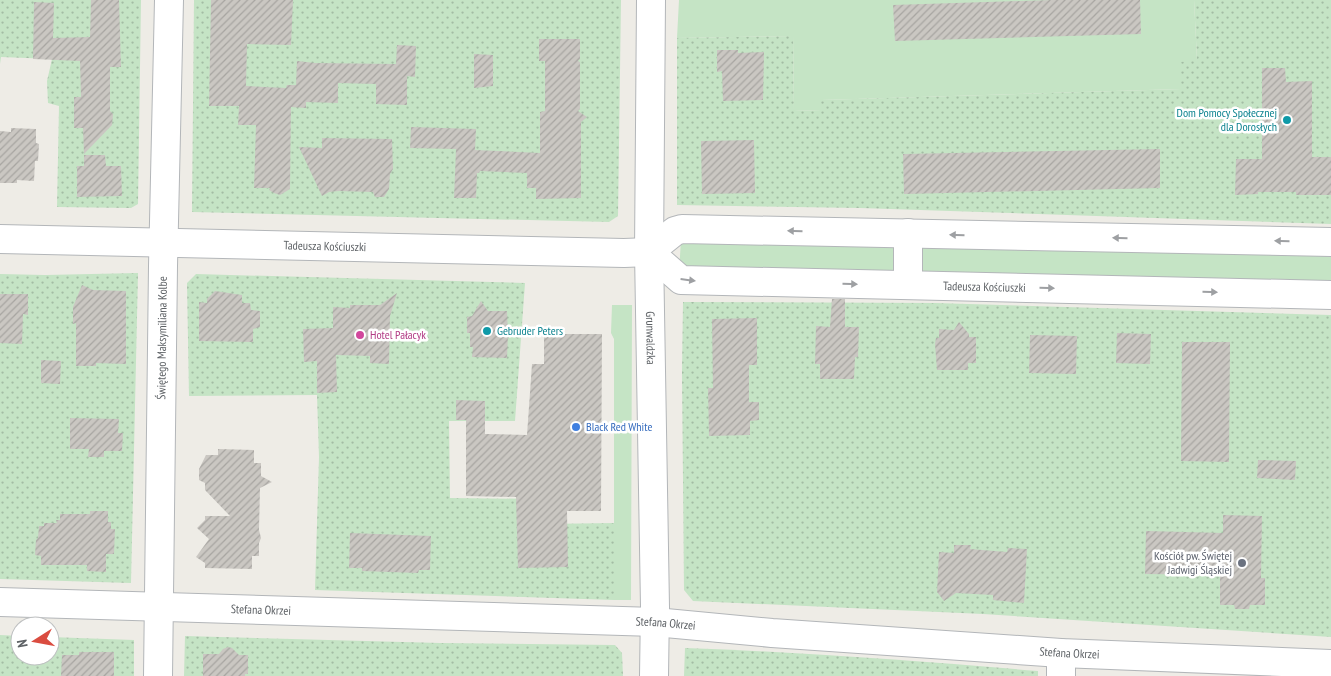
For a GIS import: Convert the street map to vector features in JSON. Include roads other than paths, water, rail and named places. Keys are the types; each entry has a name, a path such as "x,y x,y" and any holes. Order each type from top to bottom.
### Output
{"street":[{"name":"Świętego Maksymiliana Kolbe","path":"158,676 169,0"},
{"name":"Grunwaldzka","path":"652,0 649,252 654,676"},
{"path":"649,252 675,231 682,229 1331,242"},
{"path":"908,233 908,285"},
{"name":"Tadeusza Kościuszki","path":"0,239 649,252 681,280 1331,295"},
{"name":"Stefana Okrzei","path":"0,602 654,622 1061,665 1331,664"}],"place":[{"name":"Dom Pomocy Społecznej dla Dorosłych","path":"1287,120"},
{"name":"Gebruder Peters","path":"487,331"},
{"name":"Hotel Pałacyk","path":"360,335"},
{"name":"Black Red White","path":"576,427"},
{"name":"Kościół pw. Świętej Jadwigi Śląskiej","path":"1242,563"}]}
